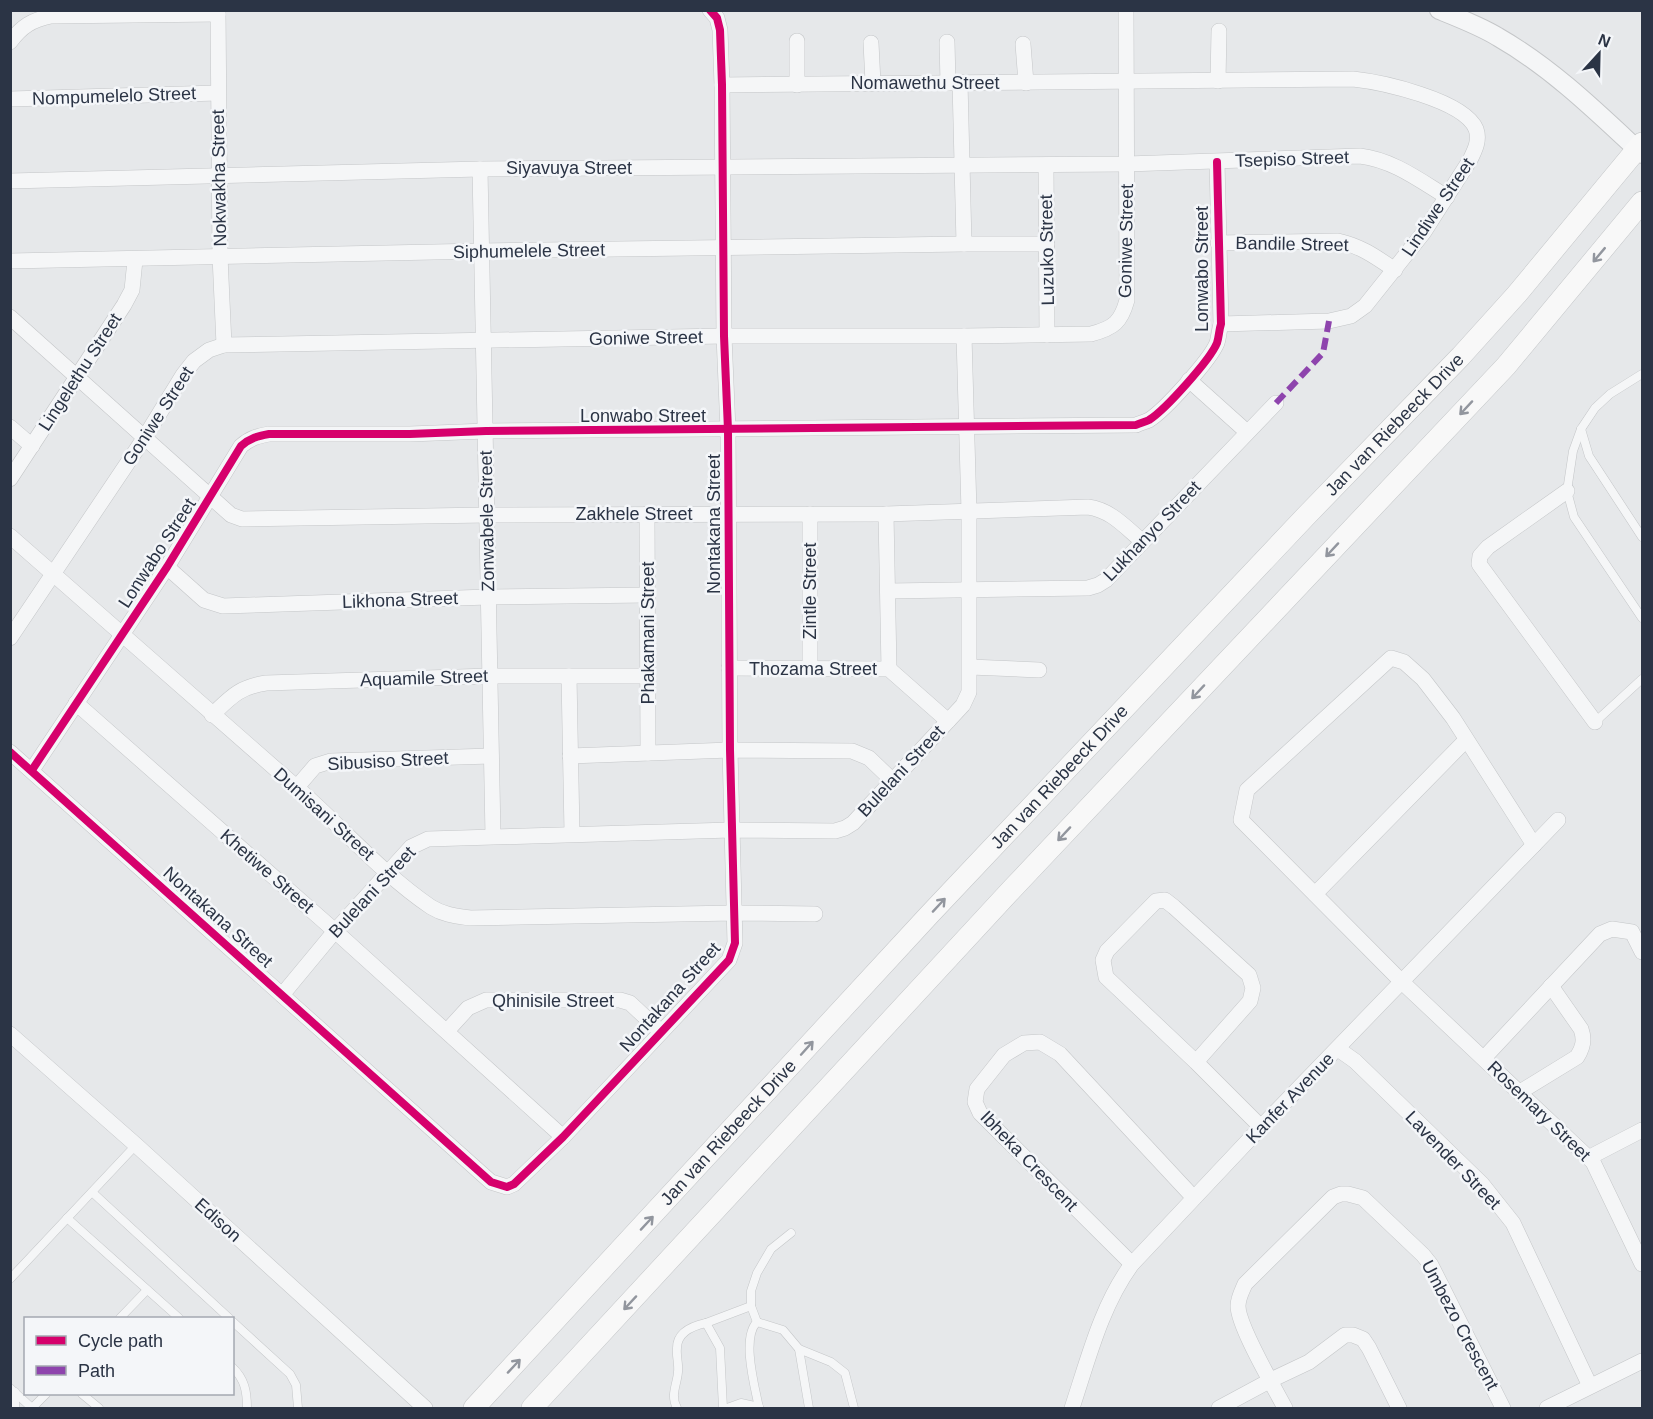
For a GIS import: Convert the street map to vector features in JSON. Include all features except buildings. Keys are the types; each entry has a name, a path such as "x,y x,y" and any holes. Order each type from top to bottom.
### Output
{"main road":[{"name":"Jan van Riebeeck Drive","path":"474,1408 662,1207 937,906 1306,516 1461,356 1641,149"},
{"path":"532,1408 1021,880 1506,366 1642,202"}],"street":[{"name":"Nontakana Street","path":"10,752 491,1182 507,1187 514,1184 563,1137 729,960 735,943 731,830 728,430 724,336 722,85 720,30 717,18 710,10"},
{"name":"Goniwe Street","path":"10,638 183,375 209,350 224,345 724,336 1091,334 1116,324 1123,315 1127,300 1126,10"},
{"path":"1439,10 1496,35 1525,53 1641,149"},
{"path":"10,42 25,24 51,16 218,12"},
{"name":"Nokwakha Street","path":"218,12 220,256 224,345"},
{"path":"1218,81 1219,32"},
{"path":"797,41 797,85"},
{"path":"947,42 954,82 962,165 964,244"},
{"path":"872,43 873,83"},
{"path":"1023,44 1026,82"},
{"name":"Lindiwe Street","path":"1127,83 1353,79 1369,81 1456,109 1476,128 1478,137 1476,148 1447,197 1424,232 1365,306 1351,316 1329,321 1221,324"},
{"name":"Nomawethu Street","path":"722,85 954,82 1127,83"},
{"name":"Nompumelelo Street","path":"10,99 218,93"},
{"name":"Tsepiso Street","path":"1127,165 1360,156 1374,158 1401,169 1447,197"},
{"name":"Lonwabo Street","path":"32,770 166,567 241,446 248,439 257,436 410,435 486,431 1136,425 1149,420 1189,380 1213,350 1217,341 1221,324 1217,162"},
{"name":"Luzuko Street","path":"1046,165 1047,335"},
{"name":"Siyavuya Street","path":"10,181 480,169 1127,165"},
{"name":"Zonwabele Street","path":"480,169 493,836"},
{"name":"Bandile Street","path":"1218,243 1338,241 1355,244 1395,270"},
{"name":"Siphumelele Street","path":"10,261 482,251 1047,244"},
{"name":"Lingelethu Street","path":"10,479 124,305 132,290 135,260"},
{"path":"10,317 144,437"},
{"name":"Bulelani Street","path":"282,994 411,847 428,839 572,833 835,831 853,824 948,721 966,700 969,692 969,511 964,336"},
{"path":"1189,380 1247,432"},
{"name":"Lukhanyo Street","path":"889,591 1088,588 1098,585 1106,580 1276,403"},
{"path":"10,427 32,446"},
{"name":"Zakhele Street","path":"144,437 231,515 253,520 487,515 886,514 1096,508 1112,515 1142,541"},
{"path":"1567,491 1488,547 1480,556 1479,564 1595,722"},
{"name":"Phakamani Street","path":"647,514 648,753"},
{"name":"Zintle Street","path":"810,514 810,668"},
{"path":"886,514 889,669"},
{"name":"Dumisani Street","path":"10,536 297,787 389,872 432,907 447,915 470,918 815,914"},
{"name":"Likhona Street","path":"166,567 204,600 223,606 488,597 648,595"},
{"name":"Rosemary Street","path":"1466,740 1424,679 1404,662 1391,658 1248,790 1241,820 1402,982 1590,1157 1637,1235 1642,1264"},
{"path":"970,667 1039,670"},
{"name":"Thozama Street","path":"729,669 889,669 948,721"},
{"name":"Aquamile Street","path":"212,715 234,694 253,685 490,676 647,676"},
{"path":"569,676 572,833"},
{"name":"Khetiwe Street","path":"76,703 335,931 563,1137"},
{"path":"1315,894 1466,740 1534,845"},
{"path":"570,756 730,750 852,751 869,758 892,780"},
{"name":"Sibusiso Street","path":"297,787 315,766 331,761 491,756"},
{"name":"Kanfer Avenue","path":"1072,1408 1105,1311 1121,1278 1132,1264 1558,820"},
{"path":"1196,1062 1250,1001 1253,988 1249,975 1174,907 1165,900 1156,901 1107,951 1103,960 1106,977 1261,1127"},
{"path":"1484,1058 1600,934 1612,929 1632,932 1642,952"},
{"path":"1520,1092 1577,1057 1582,1049 1581,1029 1551,986"},
{"name":"Qhinisile Street","path":"447,1031 468,1008 477,1002 486,1000 620,1000 630,1003 660,1031"},
{"name":"Edison","path":"10,1034 136,1145 425,1408"},
{"name":"Ibheka Crescent","path":"1132,1264 980,1113 975,1102 977,1089 1004,1055 1024,1042 1040,1042 1060,1054 1194,1198"},
{"name":"Lavender Street","path":"1338,1049 1355,1061 1482,1184 1513,1223 1590,1386"},
{"path":"1590,1157 1642,1130"},
{"name":"Umbezo Crescent","path":"1285,1408 1239,1316 1240,1294 1245,1284 1333,1197 1341,1194 1363,1198 1431,1265 1503,1408"},
{"path":"1218,1408 1309,1362 1345,1335 1363,1339 1399,1408"},
{"path":"1546,1408 1642,1361"}],"lane":[{"path":"1642,374 1610,394 1595,408 1581,429 1573,451 1567,491 1574,517 1642,618"},
{"path":"1581,429 1589,456 1642,537"},
{"path":"1595,722 1642,679"},
{"path":"10,1279 136,1145"},
{"path":"92,1192 228,1317"},
{"path":"67,1218 178,1317"},
{"path":"757,1323 751,1306 751,1291 757,1273 771,1249 791,1233"},
{"path":"121,1317 147,1290"},
{"path":"677,1408 673,1392 679,1371 676,1346 682,1333 692,1326 751,1306"},
{"path":"234,1323 290,1374 296,1385 298,1408"},
{"path":"706,1323 720,1348 725,1408 741,1403 759,1408 749,1345 752,1328 757,1323"},
{"path":"757,1323 783,1330 799,1349 831,1362 845,1373 854,1408"},
{"path":"799,1349 809,1408"},
{"path":"234,1369 245,1385 247,1408"},
{"path":"13,1390 32,1408 45,1395"},
{"path":"13,1390 15,1408"},
{"path":"83,1395 99,1408"}],"marked path":[{"path":"1276,403 1323,353 1329,321"}],"cycle path":[{"path":"10,752 491,1182 507,1187 514,1184 563,1137 729,960 735,943 730,750 728,430 724,336 722,85 720,30 717,18 710,10"},
{"path":"32,770 167,567 241,446 258,437 269,434 410,434 486,431 1136,425 1149,420 1186,384 1206,361 1218,341 1221,324 1217,162"}]}
